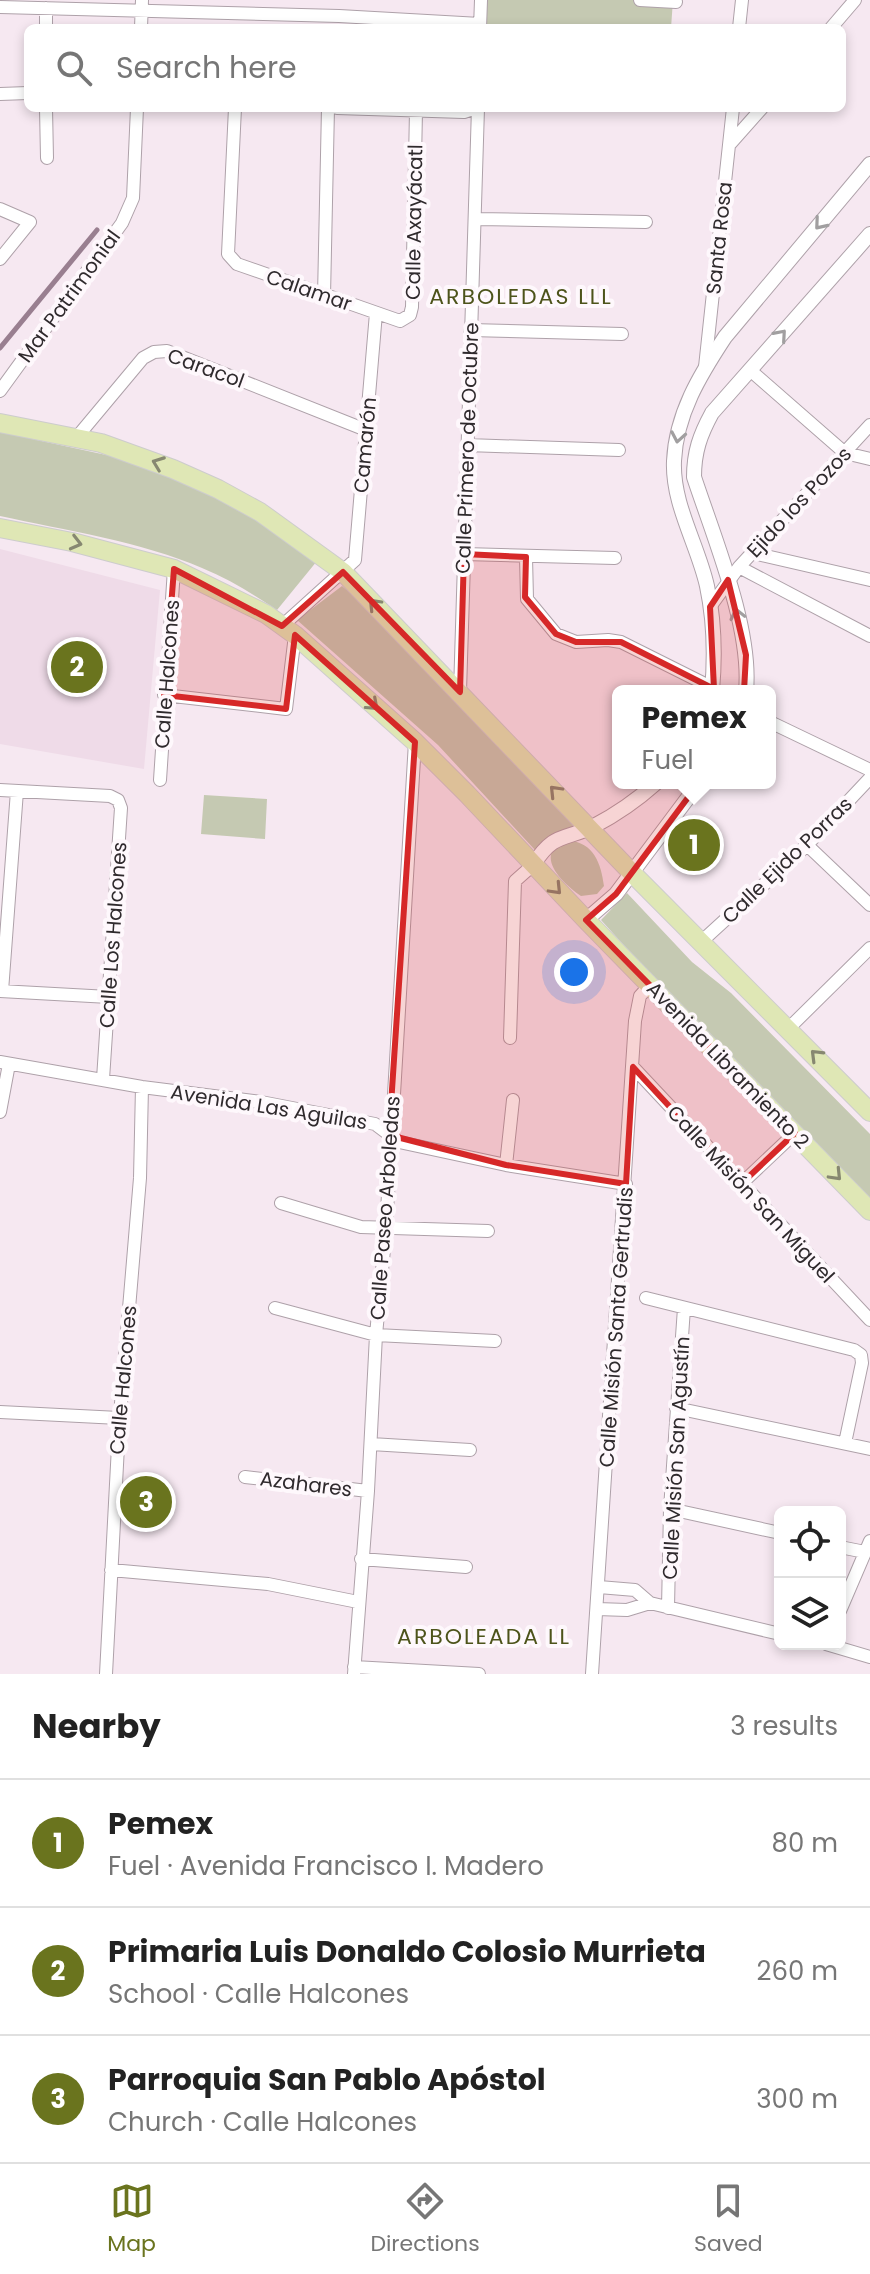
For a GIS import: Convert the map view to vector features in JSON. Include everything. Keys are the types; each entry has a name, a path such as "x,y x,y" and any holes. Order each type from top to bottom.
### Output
{"main road":[{"path":"0,423 77,437 126,451 218,489 260,512 343,572 632,873 870,1112"},
{"name":"Avenida Libramiento 2","path":"0,528 32,532 174,569 266,614 288,631 415,742 870,1211"}],"street":[{"path":"480,24 481,0"},
{"path":"640,0 676,2"},
{"path":"739,24 742,0"},
{"path":"834,24 855,0"},
{"path":"0,7 142,6 452,24"},
{"path":"46,8 46,24"},
{"path":"0,94 24,93"},
{"path":"46,112 47,158"},
{"name":"Mar Patrimonial","path":"0,391 122,223 133,198 137,112"},
{"name":"Calamar","path":"235,112 228,254 237,264 395,320"},
{"path":"324,296 328,112"},
{"name":"Calle Axayácatl","path":"395,320 400,321 410,315 412,307 416,112"},
{"name":"Calle Primero de Octubre","path":"460,692 477,112"},
{"name":"Santa Rosa","path":"705,368 733,112"},
{"path":"730,144 758,112"},
{"path":"712,685 707,586 676,486 674,462 684,410 725,337 870,164"},
{"path":"0,209 30,222 0,259"},
{"path":"475,219 646,222"},
{"path":"746,685 746,655 728,580 694,477 699,437 712,413 870,234"},
{"name":"Camarón","path":"343,572 355,560 376,313"},
{"path":"470,330 622,334"},
{"name":"Caracol","path":"77,437 143,358 154,352 167,351 366,430"},
{"path":"750,370 845,453 870,459"},
{"name":"Ejido los Pozos","path":"710,607 739,567 870,425"},
{"path":"467,445 619,450"},
{"path":"753,553 870,580"},
{"path":"464,554 615,558"},
{"path":"526,557 527,599 556,634 576,642 621,642 703,685"},
{"path":"739,567 870,636"},
{"name":"Calle Halcones","path":"160,780 174,569"},
{"path":"164,695 286,709 288,631 343,572"},
{"path":"776,725 870,770"},
{"name":"Calle Paseo Arboledas","path":"354,1671 386,1228 389,1135 415,742"},
{"name":"Calle Ejido Porras","path":"702,941 807,845 870,778"},
{"path":"510,1038 515,881 555,840 590,828 620,812 649,789"},
{"path":"586,920 616,894 695,789"},
{"path":"0,790 17,791 1,991 109,997"},
{"name":"Calle Los Halcones","path":"17,791 110,796 118,800 121,808 103,1079"},
{"path":"807,845 870,905"},
{"path":"789,1028 870,948"},
{"name":"Calle Misión Santa Gertrudis","path":"592,1674 635,1021 640,996 650,985"},
{"path":"0,1112 4,1063"},
{"name":"Avenida Las Aguilas","path":"4,1063 142,1087 261,1102 361,1121 375,1124 399,1142 506,1165 626,1184"},
{"name":"Calle Misión San Miguel","path":"633,1067 870,1320"},
{"name":"Calle Halcones","path":"106,1674 119,1418 140,1178 142,1087"},
{"path":"506,1165 513,1100"},
{"path":"741,1184 795,1133"},
{"path":"281,1203 361,1227 488,1231"},
{"path":"646,1298 854,1350 861,1355 845,1443"},
{"path":"275,1308 376,1335 495,1341"},
{"name":"Calle Misión San Agustín","path":"668,1608 670,1509 684,1308"},
{"path":"676,1408 870,1449"},
{"path":"0,1412 119,1418"},
{"path":"371,1444 470,1450"},
{"name":"Azahares","path":"245,1477 368,1491"},
{"path":"670,1509 774,1532"},
{"path":"846,1547 867,1546 846,1597"},
{"path":"361,1559 466,1567"},
{"path":"111,1570 268,1584 358,1602"},
{"path":"599,1587 635,1590 650,1603 774,1633"},
{"path":"597,1609 627,1610 650,1603"},
{"path":"846,1650 870,1657"},
{"path":"354,1671 479,1674"}],"highlighted area":[{"path":"464,554 526,557 525,597 556,634 576,642 621,642 714,689 710,607 728,580 746,655 743,709 713,764 616,894 586,920 795,1133 741,1184 633,1067 626,1184 506,1165 389,1135 415,742 295,635 286,709 164,695 174,569 282,626 343,572 460,692"}],"shaded area":[{"path":"0,549 160,590 144,769 0,744"}],"green space":[{"path":"481,0 673,0 671,24 480,24"},
{"path":"0,432 134,461 219,496 317,561 277,610 212,572 179,559 103,538 0,516"},
{"path":"342,586 414,646 576,827 535,850 438,745 297,620"},
{"path":"204,795 267,799 265,839 201,834"},
{"path":"568,840 584,845 595,856 604,886 597,894 581,896 566,884 554,868 552,852"},
{"path":"627,893 692,962 731,993 870,1134 870,1206 601,920"}],"waterway":[{"path":"0,348 97,230"}],"place":[{"name":"Primaria Luis Donaldo Colosio Murrieta","path":"77,667"},
{"name":"Pemex","path":"694,845"},
{"name":"Parroquia San Pablo Apóstol","path":"146,1502"}],"district":[{"name":"ARBOLEDAS LLL","path":"521,296"},
{"name":"ARBOLEADA LL","path":"484,1636"}]}
